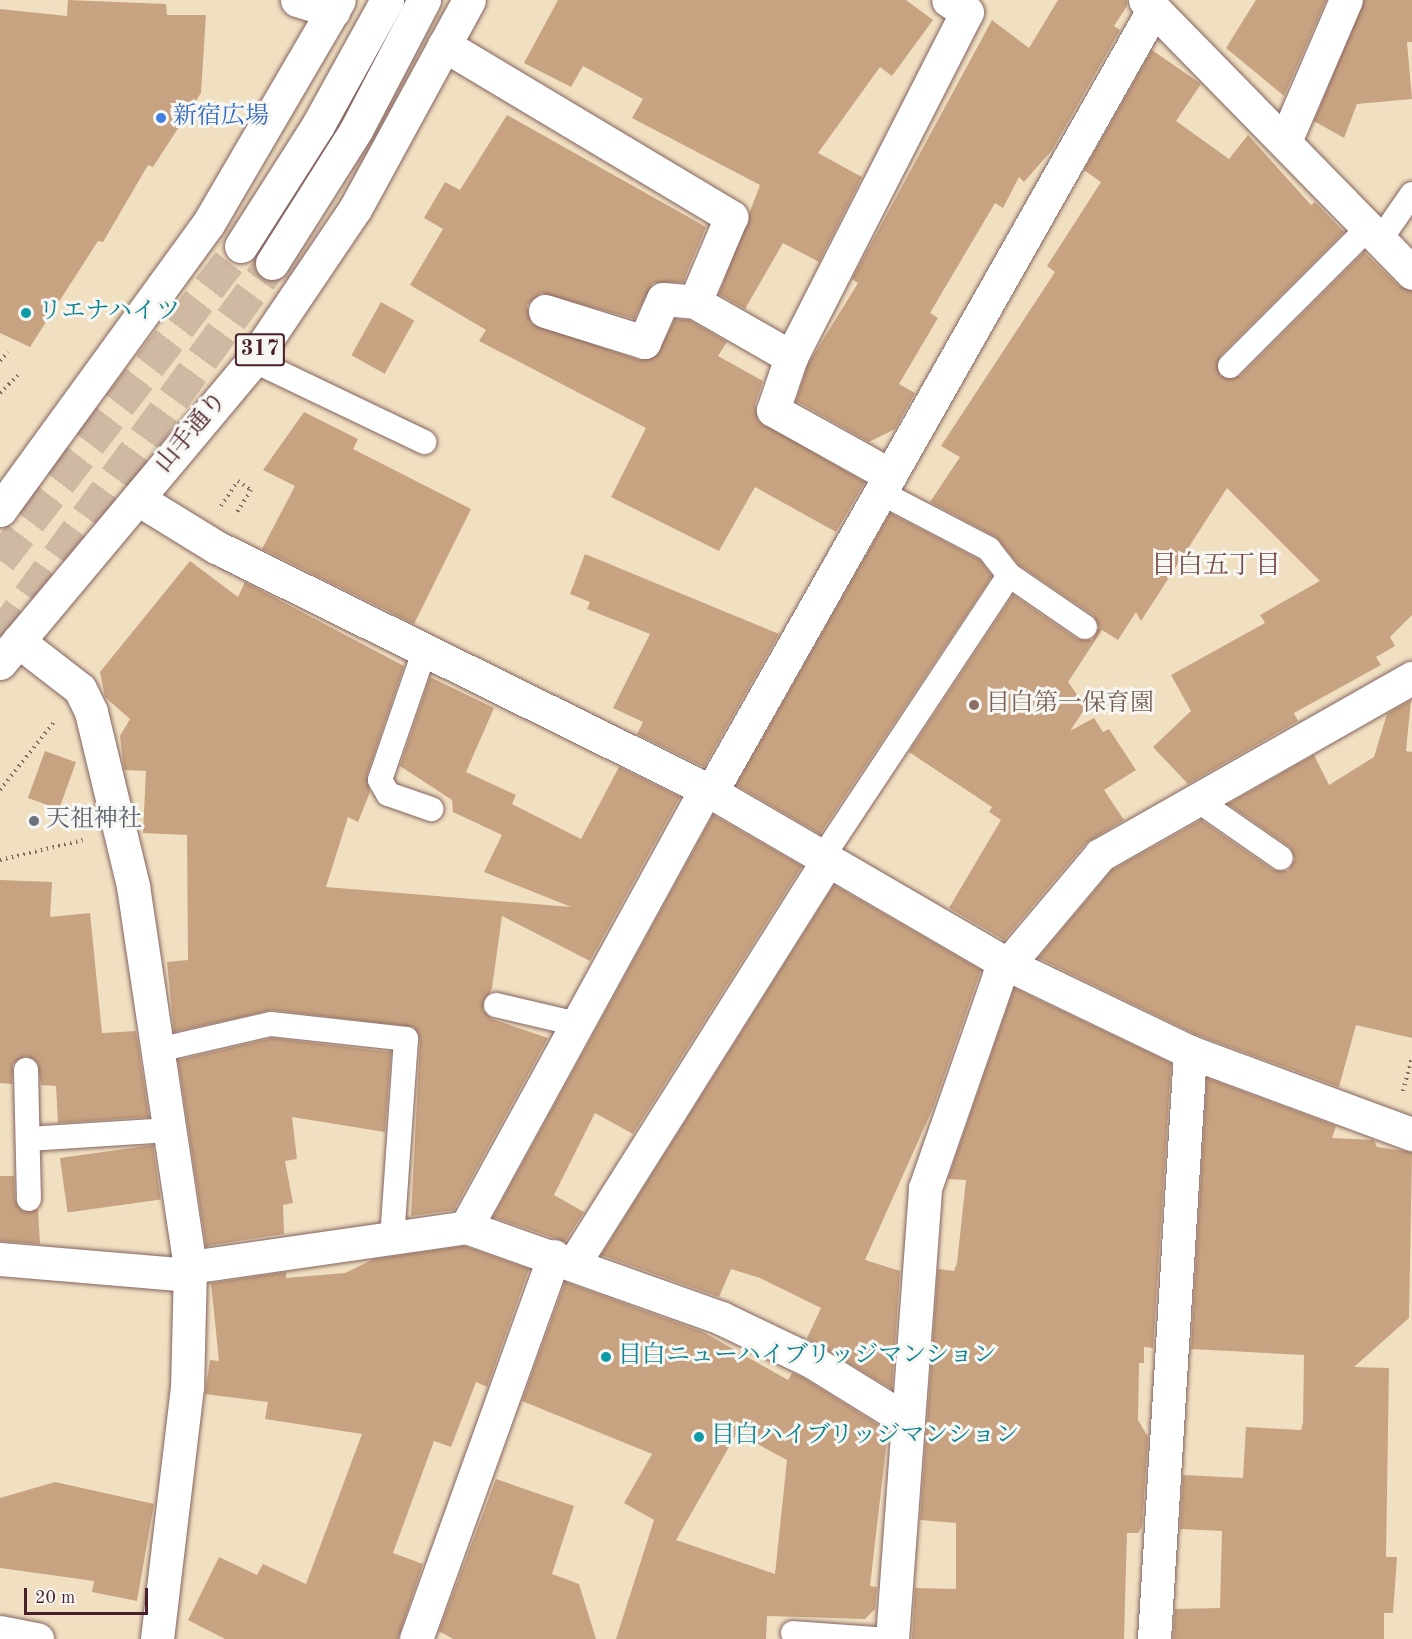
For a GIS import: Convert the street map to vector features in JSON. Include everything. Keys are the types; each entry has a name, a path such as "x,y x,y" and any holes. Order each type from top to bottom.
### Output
{"main road":[{"path":"0,510 208,224 336,5 297,0"},
{"path":"241,246 318,125 387,0"},
{"path":"272,263 356,130 424,0"},
{"name":"山手通り","path":"9,652 253,360 355,208 469,0"},
{"path":"885,483 773,410 791,357 967,12 948,0"},
{"path":"1287,139 1346,0"},
{"path":"466,1227 708,791 885,483 1149,5 1287,139 1412,273"},
{"path":"444,45 731,217 695,302"},
{"path":"546,310 644,342 663,299 695,302 791,357"},
{"path":"138,499 192,535 708,791 1007,964 1190,1053 1412,1134"},
{"path":"9,652 80,689 121,829 170,1130 190,1271 186,1387 157,1639"},
{"path":"892,1639 930,1163 1007,964 1100,855 1412,678"},
{"path":"416,1639 564,1260 825,859"},
{"path":"1154,1639 1190,1053"},
{"path":"0,1259 190,1271 466,1227 564,1260 721,1318 811,1361 908,1421"},
{"path":"0,1632 37,1639"}],"lane":[{"path":"1230,366 1375,233 1412,194"},
{"path":"253,360 424,442"},
{"path":"885,483 989,549 1009,575 1085,627"},
{"path":"825,859 1009,575"},
{"path":"424,652 380,780 388,794 431,809"},
{"path":"1196,799 1281,858"},
{"path":"496,1005 577,1024"},
{"path":"158,1050 271,1024 406,1039 392,1238"},
{"path":"26,1070 29,1198"},
{"path":"28,1139 170,1130"},
{"path":"793,1633 877,1639"}],"path":[{"path":"0,362 8,352"},
{"path":"0,393 18,375"},
{"path":"0,790 80,689"},
{"path":"0,860 121,829"}],"building":[{"path":"68,0 166,4 167,15 206,15 201,93 153,167 148,165 103,242 98,241 30,347 0,333 0,9 67,16"},
{"path":"558,0 906,0 933,20 892,76 880,67 818,153 862,177 819,262 783,243 745,309 719,294 760,185 632,118 643,99 583,66 571,87 524,63"},
{"path":"1058,0 1127,0 1127,6 1114,26 1120,30 1052,150 1024,182 1019,177 1003,208 995,203 930,313 938,318 899,384 915,393 895,429 869,442 796,401 808,364 858,283 852,279 992,20 1029,48"},
{"path":"1256,0 1326,0 1284,96 1226,48"},
{"path":"1364,0 1412,0 1412,42 1407,42 1412,99 1357,104 1344,138 1314,121"},
{"path":"1152,50 1201,84 1176,121 1229,159 1248,135 1311,205 1315,202 1344,232 1220,356 1220,376 1240,376 1364,252 1399,286 1412,291 1412,615 1390,637 1395,646 1376,657 1381,665 1294,713 1298,721 1188,784 1153,747 1191,711 1171,675 1265,623 1260,615 1320,581 1227,488 1141,621 1136,612 1118,640 1102,630 1068,682 1086,707 1070,731 1094,718 1103,732 1109,729 1136,770 1104,790 1124,820 1086,843 1004,940 949,908 1001,820 989,812 992,807 909,752 1013,595 1077,639 1092,640 1099,627 1093,615 1019,565 996,537 930,502 960,457 941,446 1055,272 1047,266 1101,182 1084,170"},
{"path":"507,115 706,227 683,282 653,283 634,319 541,293 527,305 531,323 639,360 656,356 675,319 689,320 727,342 718,356 763,381 755,404 758,421 865,482 836,532 755,487 719,551 611,497 646,428 479,341 486,330 410,285 443,229 424,218 445,182 460,190"},
{"path":"381,302 414,320 385,374 351,355"},
{"path":"304,412 358,439 353,449 471,509 414,624 262,549 295,486 263,470"},
{"path":"890,513 980,560 992,576 820,834 736,785"},
{"path":"585,554 779,634 704,767 637,734 643,722 613,708 650,634 587,609 590,602 570,594"},
{"path":"190,561 238,597 245,582 404,666 367,775 370,792 358,822 348,817 326,887 571,907 484,872 502,835 453,812 452,800 400,766 430,677 494,708 466,772 516,795 512,804 581,839 619,767 680,797 590,961 502,916 492,988 483,1010 492,1019 548,1038 454,1210 411,1216 420,1040 414,1027 272,1010 174,1032 167,962 188,960 187,835 143,833 146,771 124,770 120,736 130,719 105,697 100,672"},
{"path":"1411,700 1406,751 1412,752 1412,1038 1356,1025 1339,1087 1197,1035 1038,958 1112,870 1201,820 1273,870 1288,871 1295,859 1290,847 1228,804 1314,755 1329,785 1374,757 1387,714"},
{"path":"45,751 76,762 59,809 28,798"},
{"path":"713,815 802,866 633,1134 595,1113 554,1195 584,1212 565,1242 493,1217"},
{"path":"0,880 52,882 50,917 90,913 102,1033 136,1031 149,1117 58,1123 56,1086 41,1085 38,1063 26,1056 13,1064 12,1084 0,1083"},
{"path":"834,885 981,970 933,1108 865,1260 900,1271 892,1389 807,1338 821,1308 760,1278 731,1269 719,1297 601,1255"},
{"path":"1014,988 1171,1063 1153,1348 1144,1347 1144,1363 1139,1363 1138,1420 1148,1437 1142,1527 1138,1533 1127,1533 1124,1639 912,1639 915,1588 956,1589 956,1523 920,1520 938,1269 954,1271 957,1263 966,1180 948,1179"},
{"path":"272,1038 391,1052 385,1132 292,1117 297,1159 285,1161 293,1203 283,1205 284,1234 206,1246 178,1060"},
{"path":"1207,1078 1336,1126 1332,1138 1374,1140 1377,1147 1412,1152 1409,1318 1354,1367 1389,1368 1386,1557 1397,1557 1393,1613 1384,1613 1384,1639 1173,1639 1175,1609 1220,1608 1222,1531 1180,1529 1183,1475 1243,1478 1246,1427 1301,1430 1303,1423 1304,1355 1191,1349"},
{"path":"153,1145 161,1199 68,1213 60,1158"},
{"path":"0,1176 14,1176 15,1200 22,1211 38,1209 40,1244 0,1241"},
{"path":"464,1246 529,1269 487,1387 476,1382 451,1447 434,1441 393,1553 423,1564 398,1639 225,1639 188,1620 219,1557 257,1575 263,1564 306,1584 362,1434 265,1419 268,1402 205,1394 210,1360 219,1361 211,1283 286,1272 286,1278 345,1273 374,1259"},
{"path":"565,1282 703,1332 788,1380 792,1373 802,1377 888,1431 870,1586 877,1587 875,1609 865,1619 767,1616 766,1639 616,1639 654,1520 624,1503 652,1454 522,1401","holes":["737,1433 787,1460 775,1574 676,1540"]},
{"path":"496,1479 574,1506 552,1574 579,1584 596,1639 453,1639 439,1631"},
{"path":"55,1482 154,1504 137,1601 92,1592 94,1581 0,1568 0,1498"}],"tunnel":[{"path":"0,560 241,246"},
{"path":"0,636 272,263"}],"place":[{"name":"新宿広場","path":"161,118"},
{"name":"リエナハイツ","path":"26,313"},
{"name":"目白第一保育園","path":"974,705"},
{"name":"天祖神社","path":"34,821"},
{"name":"目白ニューハイブリッジマンション","path":"606,1357"},
{"name":"目白ハイブリッジマンション","path":"699,1437"}],"district":[{"name":"目白五丁目","path":"1216,567"}]}
